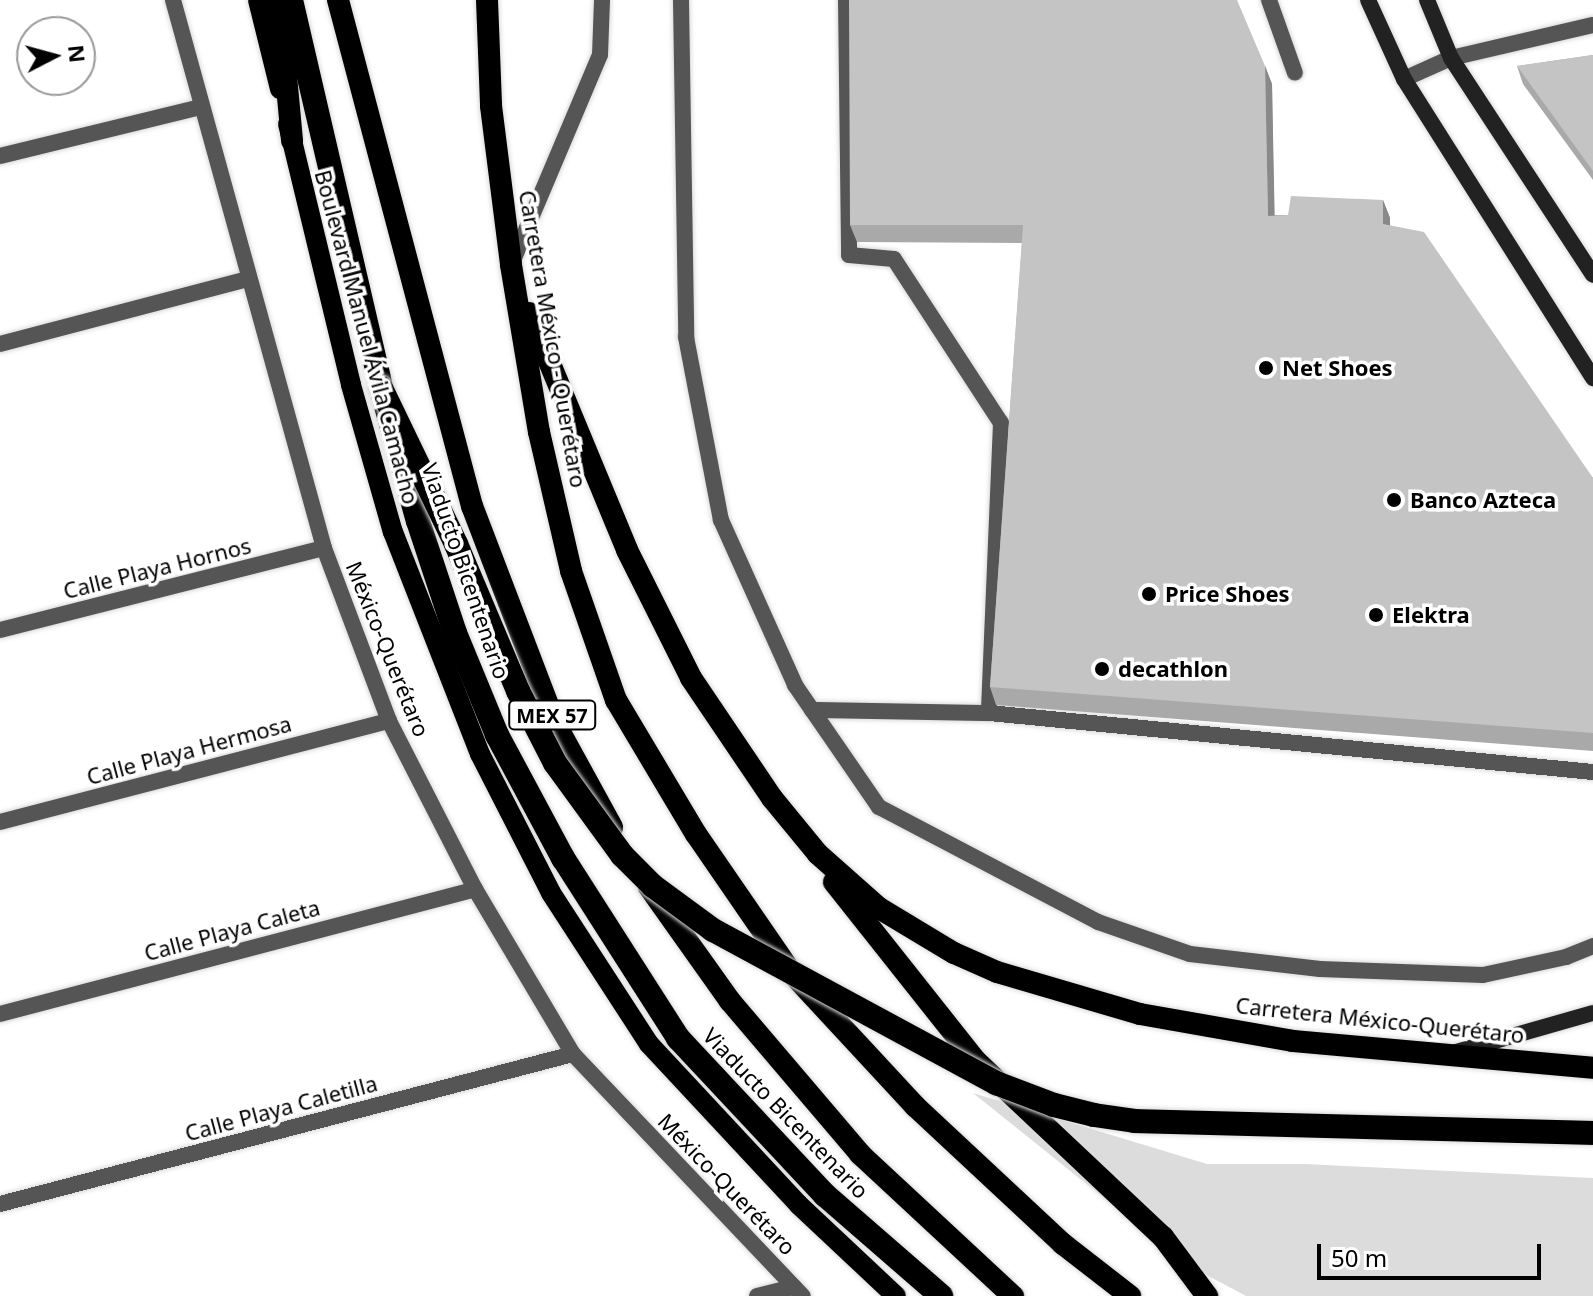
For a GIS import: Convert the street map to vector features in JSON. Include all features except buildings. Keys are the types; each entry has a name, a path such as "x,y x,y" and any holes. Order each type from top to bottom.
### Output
{"highway":[{"path":"279,0 292,140"},
{"name":"Viaducto Bicentenario","path":"291,0 381,388 418,521 455,633 497,735 563,858 678,1038 825,1195 941,1296"},
{"name":"MEX 57","path":"338,0 472,506 555,723 630,861 730,1001 860,1154 1013,1296"},
{"name":"Carretera México - Querétaro","path":"487,0 491,106 511,265 539,432 571,571 616,700 696,834 790,971 915,1106 1063,1244 1130,1296"},
{"name":"Carretera México-Querétaro","path":"511,265 586,456 657,616 699,691 772,798 818,854 879,908 954,953 997,972 1140,1014 1293,1041 1593,1068"},
{"path":"381,388 456,544 518,691 555,763 622,855 653,886 713,930 996,1083 1054,1105 1094,1115 1135,1121 1593,1133"},
{"path":"772,798 847,900 975,1060 1163,1237 1207,1296"}],"main road":[{"name":"Boulevard Manuel Ávila Camacho","path":"258,0 351,385 393,532 480,754 551,893 649,1044 799,1205 896,1296"},
{"path":"1368,0 1404,79 1593,378"},
{"path":"1427,0 1451,58 1593,275"},
{"path":"1441,1056 1593,1013"}],"street":[{"name":"México-Querétaro","path":"173,0 324,548 389,721 475,889 573,1054 799,1292"},
{"path":"511,265 600,55 602,0"},
{"path":"681,0 686,337 721,520 795,685 879,807 1098,922 1190,954 1320,969 1483,975 1566,957 1593,946"},
{"path":"846,0 849,255 894,259 1001,423 989,713"},
{"path":"1269,0 1295,73"},
{"path":"1404,79 1451,58 1593,25"},
{"path":"0,156 201,107"},
{"path":"0,344 248,279"},
{"name":"Calle Playa Hornos","path":"0,630 324,548"},
{"path":"812,710 989,713 1593,772"},
{"name":"Calle Playa Hermosa","path":"0,822 389,721"},
{"name":"Calle Playa Caleta","path":"0,1014 475,889"},
{"name":"Calle Playa Caletilla","path":"0,1204 573,1054"},
{"path":"757,1296 799,1292"}],"shaded area":[{"path":"973,1093 1207,1164 1305,1164 1593,1178 1593,1296 1246,1296 1188,1265"}],"place":[{"name":"Net Shoes","path":"1266,368"},
{"name":"Banco Azteca","path":"1394,500"},
{"name":"Price Shoes","path":"1149,594"},
{"name":"Elektra","path":"1376,615"},
{"name":"decathlon","path":"1102,669"}]}
